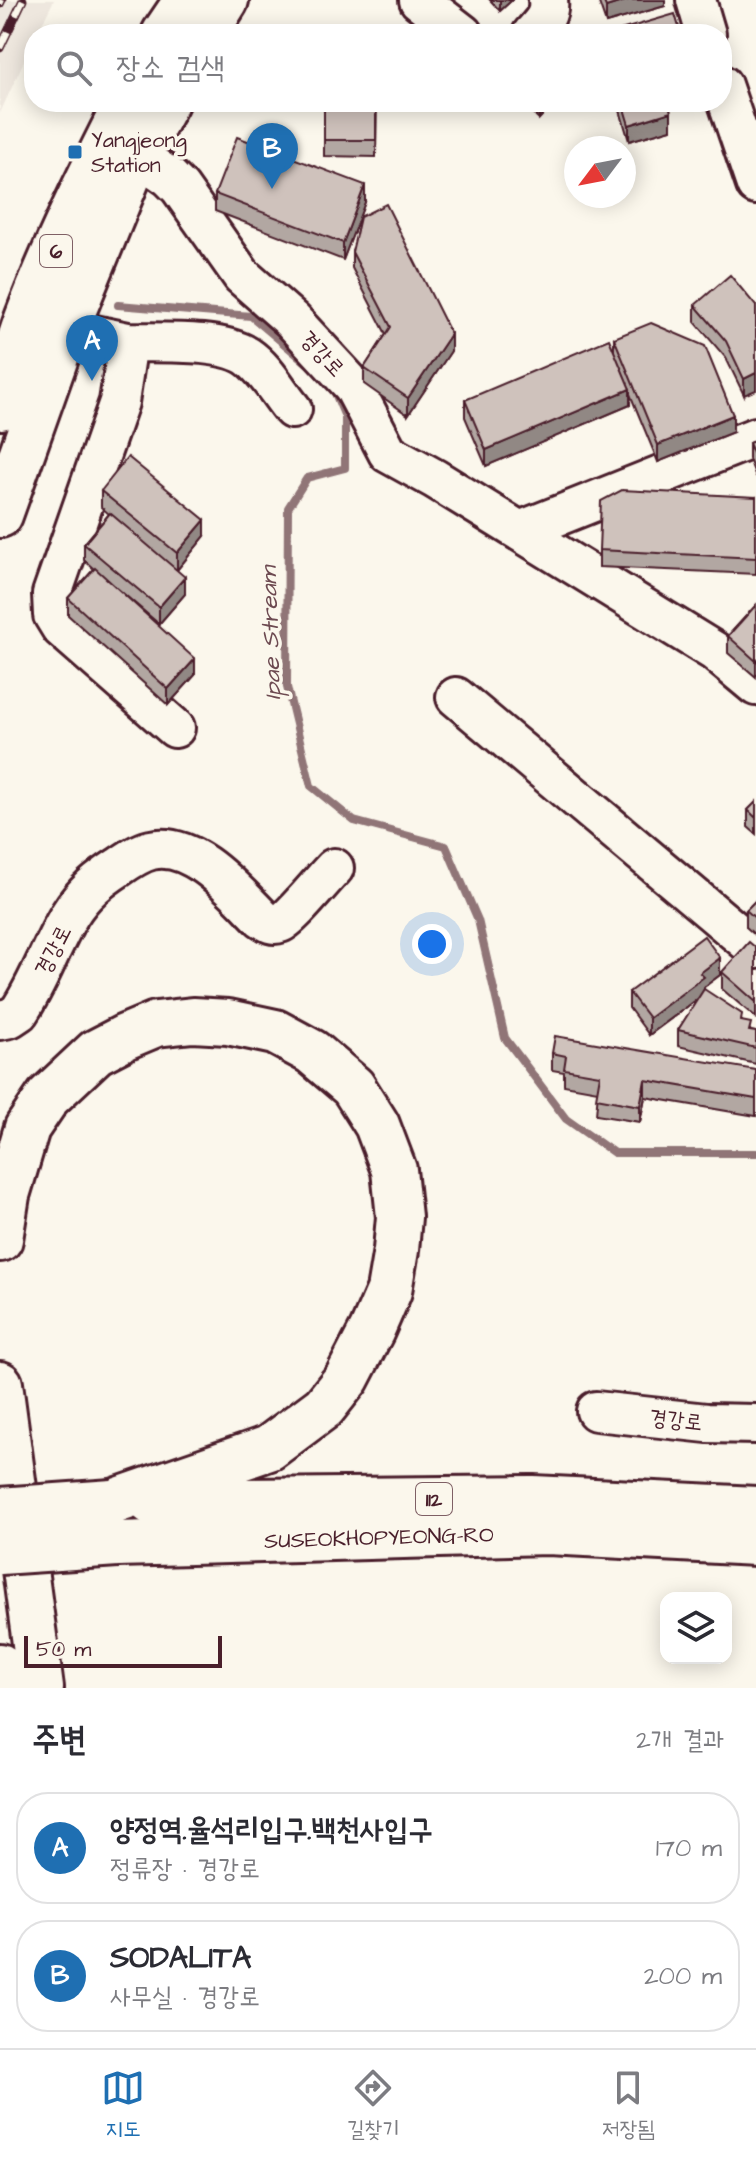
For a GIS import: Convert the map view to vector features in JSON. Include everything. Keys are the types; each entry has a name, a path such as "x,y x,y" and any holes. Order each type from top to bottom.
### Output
{"main road":[{"path":"171,24 187,0"},
{"path":"211,24 226,0"},
{"name":"6","path":"0,407 94,167 122,112"},
{"name":"6","path":"0,515 31,322 137,155 161,112"},
{"path":"0,1239 7,1195 27,1128 48,1097 96,1052 156,1024 193,1020 228,1022 275,1032 312,1052 353,1087 377,1125 394,1170 399,1217 396,1250 389,1291 347,1378 324,1407 269,1448 115,1523"},
{"path":"0,1384 41,1688"},
{"name":"SUSEOKHOPYEONG-RO","path":"0,1552 115,1523 533,1498 756,1509"},
{"name":"SUSEOKHOPYEONG-RO","path":"0,1510 115,1523 548,1532 756,1543"},
{"path":"0,1666 3,1688"}],"street":[{"path":"419,0 450,24"},
{"path":"541,24 549,12 548,0"},
{"path":"696,0 703,24"},
{"path":"731,112 756,185"},
{"name":"경강로","path":"137,155 180,188 242,276 292,320 340,370 365,405 388,453 714,651 756,686"},
{"path":"31,322 128,342 206,345 236,351 258,366 292,409"},
{"path":"128,342 119,402 52,594 51,605 61,628 175,728"},
{"path":"520,531 756,437"},
{"path":"456,697 756,949"},
{"name":"경강로","path":"0,1020 19,1012 82,897 95,883 138,854 168,849 200,861 220,876 262,918 274,924 285,919 334,868"},
{"name":"경강로","path":"596,1411 707,1423 756,1424"}],"shaded area":[{"path":"0,0 54,0 42,24 24,24 24,61 0,113"}],"building":[{"path":"603,0 628,0 606,7"},
{"path":"675,14 678,24 641,24"},
{"path":"324,112 376,112 376,140 324,140"},
{"path":"625,112 671,112 629,125"},
{"path":"237,137 365,185 343,243 215,194"},
{"path":"386,204 451,334 408,398 364,368 391,327 352,252 360,217"},
{"path":"730,275 756,306 756,373 744,379 726,341 695,305"},
{"path":"651,323 705,346 733,415 658,445 614,338"},
{"path":"609,339 630,389 486,450 465,400"},
{"path":"756,440 756,460 749,443"},
{"path":"128,457 205,520 177,553 101,491"},
{"path":"622,490 756,497 756,558 599,550 601,501"},
{"path":"110,513 185,577 159,607 84,544"},
{"path":"95,568 195,659 168,689 68,598"},
{"path":"756,605 756,661 728,636"},
{"path":"756,802 756,818 748,810"},
{"path":"756,900 756,919 746,910"},
{"path":"704,936 720,958 700,973 704,977 649,1018 629,992"},
{"path":"749,942 756,948 756,1002 722,972"},
{"path":"704,989 742,1014 741,1021 751,1023 749,1031 756,1032 756,1048 678,1030"},
{"path":"555,1036 756,1070 756,1099 645,1080 640,1106 596,1098 600,1075 564,1069 566,1056 552,1053"}],"waterway":[{"name":"Ipae Stream","path":"118,305 251,316 308,364"},
{"name":"Ipae Stream","path":"332,386 345,417 345,468 307,478 288,508 287,687 311,786 354,821 446,846 478,920 505,1038 566,1119 614,1153 756,1153"}],"railway":[{"path":"0,4 2,0"},
{"path":"0,48 23,0"}],"place":[{"name":"Yangjeong Station","path":"75,152"},
{"name":"SODALITA","path":"272,189"},
{"name":"양정역.율석리입구.백천사입구","path":"92,381"}]}
